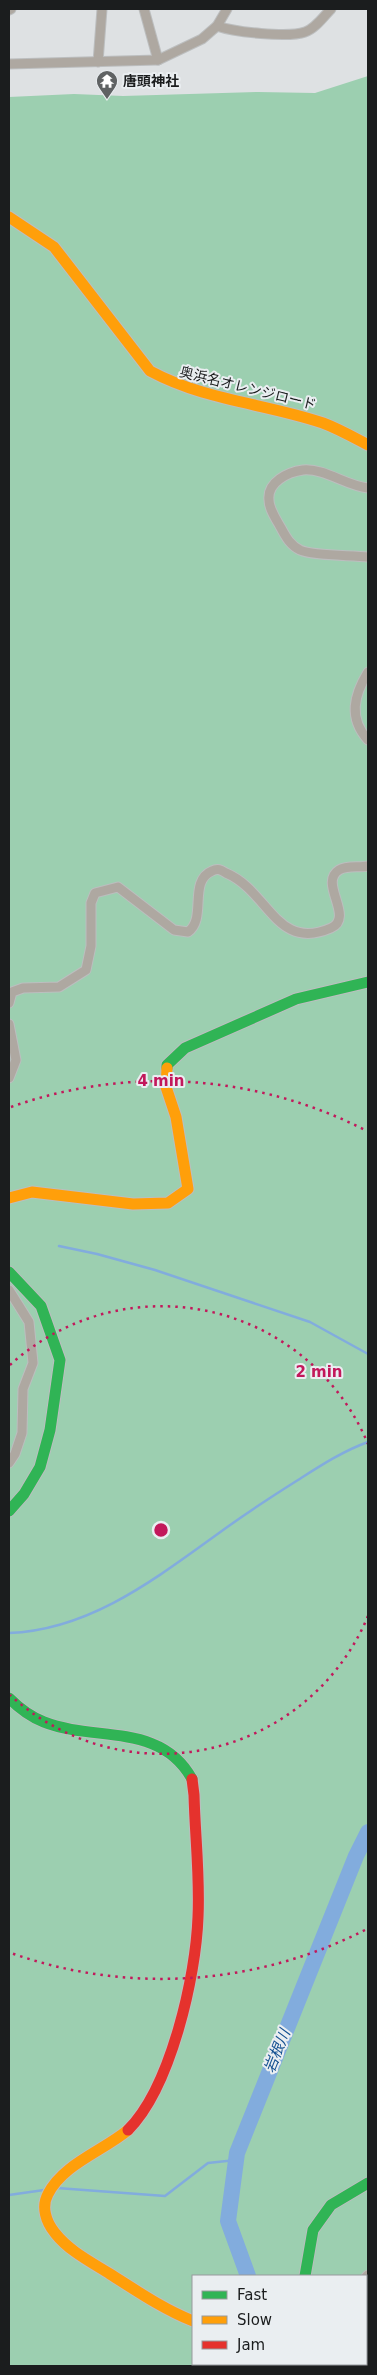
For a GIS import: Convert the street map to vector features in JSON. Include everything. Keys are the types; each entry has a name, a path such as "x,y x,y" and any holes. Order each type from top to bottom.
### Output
{"street":[{"path":"98,62 102,9"},
{"path":"144,9 158,60"},
{"path":"9,64 158,60 202,39 216,26 227,9"},
{"path":"216,26 230,31 299,33 311,29 331,9"},
{"name":"奥浜名オレンジロード","path":"9,217 54,247 150,371 171,384 200,393 322,423 368,445"},
{"path":"368,488 343,482 318,472 302,470 282,476 274,483 268,499 287,540 299,550 368,557"},
{"path":"368,672 355,697 355,720 368,740"},
{"path":"9,1003 12,992 23,988 59,987 86,970 91,946 91,903 95,893 118,887 174,930 188,932 196,916 202,880 210,871 218,869 236,877 251,888 283,927 302,933 318,932 333,927 337,922 340,912 332,886 333,877 337,870 346,867 360,868 368,866"},
{"path":"9,1198 32,1192 133,1204 168,1203 188,1189 176,1117 166,1086 167,1064 185,1048 278,1006 296,999 368,982"},
{"path":"9,1024 16,1060 9,1078"},
{"path":"9,1272 41,1306 60,1360 50,1430 40,1467 24,1494 9,1511"},
{"path":"9,1290 30,1322 33,1363 23,1389 22,1433 15,1454 9,1463"},
{"path":"9,1698 18,1707 48,1724 77,1731 139,1739 170,1751 192,1779 198,1919 186,1997 160,2081 136,2123 57,2182 47,2196 45,2209 48,2224 52,2231 72,2250 171,2312 192,2321"},
{"path":"305,2275 313,2230 331,2206 368,2184"}],"green space":[{"path":"368,76 368,2366 9,2366 9,97 74,94 123,96 258,92 315,93"}],"waterway":[{"path":"59,1246 155,1270 310,1322 368,1354"},
{"path":"9,1633 39,1630 67,1623 120,1599 171,1568 248,1512 323,1464 368,1442"},
{"name":"岩根川","path":"248,2275 228,2221 237,2153 356,1856 368,1832"},
{"path":"57,2188 165,2196 208,2163 236,2160"},
{"path":"9,2195 44,2190"}],"traffic: fast":[{"path":"167,1068 167,1065 185,1048 296,999 368,982"},
{"path":"9,1272 41,1306 60,1360 50,1430 40,1467 24,1494 9,1511"},
{"path":"9,1698 25,1712 44,1722 64,1728 145,1741 163,1749 179,1761 192,1779"},
{"path":"305,2275 313,2230 331,2205 368,2183"}],"traffic: slow":[{"path":"9,217 54,247 150,371 192,389 323,423 368,445"},
{"path":"9,1198 32,1192 133,1204 168,1203 188,1189 176,1117 166,1087 167,1068"},
{"path":"128,2130 63,2174 55,2183 46,2199 47,2219 52,2229 61,2239 81,2256 150,2299 192,2321"}],"traffic: jam":[{"path":"128,2130 143,2111 157,2087 169,2059 186,1999 192,1969 198,1917 198,1871 192,1779"}],"place":[{"name":"唐頭神社","path":"107,100"}]}
